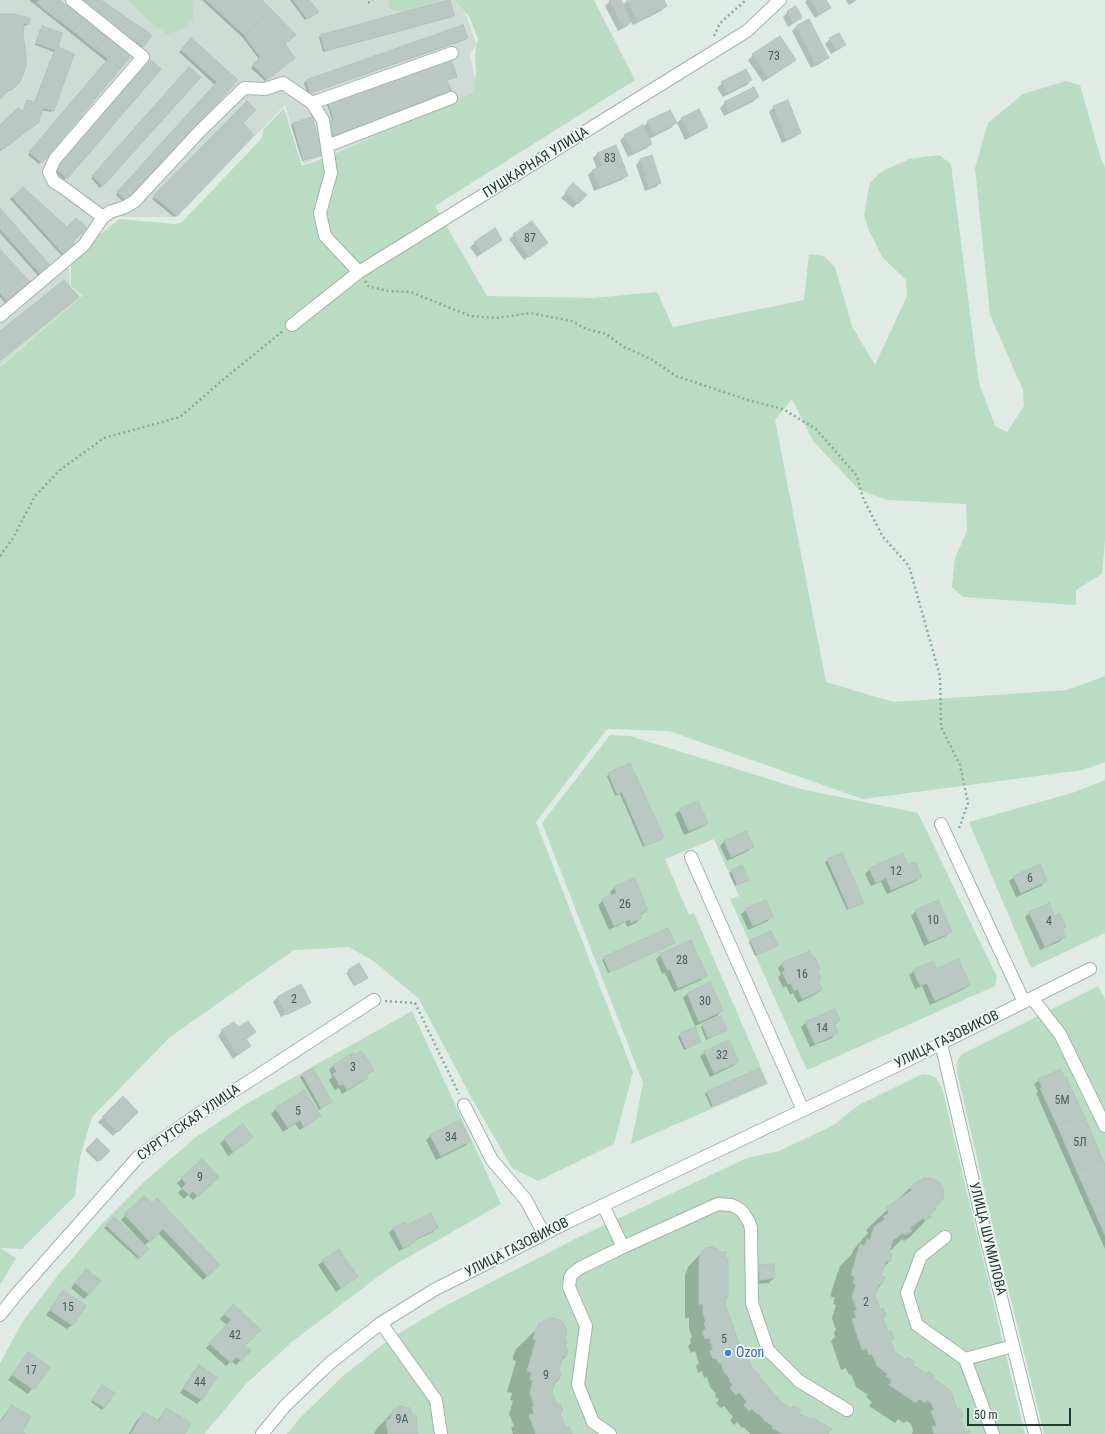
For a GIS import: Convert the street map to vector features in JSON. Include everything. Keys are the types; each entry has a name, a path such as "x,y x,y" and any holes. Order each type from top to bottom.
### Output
{"street":[{"path":"72,0 143,57 55,159 49,172 54,182 103,217"},
{"name":"ПУШКАРНАЯ УЛИЦА","path":"292,325 359,272 747,31 780,0"},
{"path":"312,103 452,53"},
{"path":"0,316 84,245 103,217 110,212 125,207 135,201 200,131 244,88 265,89 283,84 312,103 322,120 331,173 320,213 325,236 359,272"},
{"path":"327,146 451,98"},
{"path":"941,824 1028,1000 1060,1034 1105,1126"},
{"path":"691,857 803,1110"},
{"name":"УЛИЦА ГАЗОВИКОВ","path":"262,1434 285,1406 330,1362 380,1323 434,1290 603,1205 803,1110 1090,969"},
{"name":"СУРГУТСКАЯ УЛИЦА","path":"0,1315 15,1296 138,1157 197,1115 374,1000"},
{"name":"УЛИЦА ШУМИЛОВА","path":"941,1043 986,1237 1035,1434"},
{"path":"464,1106 492,1160 526,1200 544,1234"},
{"path":"610,1434 593,1422 578,1385 586,1326 571,1292 569,1283 572,1274 576,1270 623,1247 712,1206 725,1204 731,1205 742,1211 751,1228 752,1303 768,1350 799,1381 848,1410"},
{"path":"603,1205 623,1247"},
{"path":"945,1237 920,1256 908,1293 917,1325 965,1359 993,1434"},
{"path":"380,1323 436,1400 441,1434"},
{"path":"965,1359 1014,1346"}],"path":[{"path":"368,3 373,0"},
{"path":"706,56 720,23 746,0"},
{"path":"359,272 368,286 388,291 411,292 470,316 496,318 530,313 572,321 586,330 606,334 624,347 651,359 676,376 783,410 816,429 857,476 863,498 883,537 909,566 940,676 941,727 960,765 968,803 952,847"},
{"path":"0,556 13,538 34,496 60,470 104,438 180,417 225,378 292,325"},
{"path":"374,1000 415,1003 464,1106"}],"shaded area":[{"path":"0,0 465,0 462,5 477,45 470,54 478,96 303,164 285,105 177,217 117,217 69,254 70,286 81,297 0,366"}],"green space":[{"path":"128,0 190,0 193,3 193,20 183,29 167,34 153,24"},
{"path":"389,0 441,0 403,12 389,9"},
{"path":"455,0 594,0 635,80 435,206 487,296 593,298 657,292 673,327 804,300 809,254 824,256 835,267 852,326 875,365 907,296 906,280 882,257 868,228 864,214 870,183 881,172 909,159 939,155 951,164 979,383 995,426 1007,432 1024,406 1023,390 990,315 975,168 988,123 1023,94 1066,81 1080,85 1101,159 1105,167 1105,540 1102,574 1076,590 1076,605 963,597 952,587 955,558 967,531 966,504 888,500 859,490 813,441 792,399 775,420 826,682 893,702 1067,690 1105,676 1105,762 1083,770 863,799 669,731 607,729 536,822 633,1072 614,1144 538,1181 512,1168 471,1097 419,999 375,962 349,947 294,950 170,1037 92,1117 80,1157 75,1196 22,1249 0,1248 0,367 82,296 71,286 71,258 119,219 176,224 182,222 262,138 263,130 284,108 302,166 327,157 473,93 476,72 475,55 478,39 470,18"},
{"path":"610,735 630,736 801,789 918,813 997,977 995,986 807,1070 730,899 739,896 714,839 665,859 689,915 694,913 768,1084 631,1144 643,1083 542,823"},
{"path":"1105,780 1105,933 1031,968 969,822 1075,792"},
{"path":"1098,986 1105,999 1105,1434 1044,1434 995,1235 957,1072 957,1065 958,1059 962,1054"},
{"path":"412,1011 501,1204 391,1267 293,1341 247,1383 205,1434 0,1434 0,1363 23,1321 59,1274 100,1226 145,1181 196,1137 246,1104"},
{"path":"924,1074 936,1078 942,1088 1025,1434 287,1434 299,1419 342,1377 391,1338 443,1307 579,1237 747,1158 779,1151 834,1125 857,1106"},
{"path":"0,1248 16,1258 0,1285"}],"building":[{"path":"40,0 59,0 49,13 37,3"},
{"path":"59,0 71,9 61,22 49,13"},
{"path":"75,0 101,0 152,35 144,47"},
{"path":"206,0 262,0 271,9 244,35"},
{"path":"293,0 309,0 319,12 307,19"},
{"path":"450,0 454,16 325,51 320,35"},
{"path":"609,0 621,0 632,22 623,27"},
{"path":"627,0 664,0 667,6 637,21"},
{"path":"811,0 826,0 831,8 819,15"},
{"path":"796,6 802,18 793,23 787,11"},
{"path":"71,9 83,18 73,31 61,22"},
{"path":"271,9 296,35 285,44 295,58 267,80 253,65 260,57 244,35"},
{"path":"14,14 30,18 29,24 24,23 23,35 26,67 20,82 0,99 0,15"},
{"path":"83,18 95,27 85,41 73,31"},
{"path":"809,19 829,58 815,64 796,26"},
{"path":"463,25 468,38 310,93 306,80"},
{"path":"42,26 62,33 58,47 74,54 54,111 43,108 39,122 2,150 0,148 0,125 18,108 23,111 27,100 35,102 55,50 36,43"},
{"path":"95,27 107,37 96,50 85,41"},
{"path":"839,33 846,45 836,50 829,38"},
{"path":"780,36 796,60 768,78 752,54"},
{"path":"107,37 119,46 108,59 96,50"},
{"path":"191,38 238,80 128,202 117,192 217,82 181,50"},
{"path":"119,46 131,56 120,69 108,59"},
{"path":"108,59 120,69 42,163 29,152"},
{"path":"451,59 457,77 447,80 453,95 334,137 329,122 334,120 328,102"},
{"path":"151,60 161,69 67,179 54,167"},
{"path":"189,67 201,77 103,186 92,176"},
{"path":"746,69 752,80 728,93 721,82"},
{"path":"754,87 759,97 729,112 724,102"},
{"path":"788,100 801,133 786,139 773,106"},
{"path":"247,101 256,110 243,123 254,135 177,216 153,196"},
{"path":"699,109 708,127 690,136 681,118"},
{"path":"670,110 677,123 654,134 647,121"},
{"path":"312,117 323,155 303,160 293,123"},
{"path":"643,125 652,144 633,153 624,135"},
{"path":"616,145 628,176 599,187 592,170 602,166 597,153"},
{"path":"652,155 661,183 649,187 640,159"},
{"path":"573,183 587,195 578,204 565,192"},
{"path":"23,187 67,227 76,218 87,228 73,242 77,247 65,256 12,197"},
{"path":"0,208 53,269 43,277 0,229"},
{"path":"532,221 548,243 529,257 513,234"},
{"path":"495,228 502,240 482,253 474,242"},
{"path":"0,249 7,257 0,264"},
{"path":"7,257 31,283 9,303 0,293 0,264"},
{"path":"64,280 79,297 0,361 0,331"},
{"path":"630,763 664,838 645,846 622,792 617,794 608,773"},
{"path":"698,801 708,823 689,831 679,809"},
{"path":"746,831 754,847 731,857 724,841"},
{"path":"842,853 864,903 849,909 827,859"},
{"path":"903,853 908,865 915,862 922,877 891,890 886,878 876,883 869,868"},
{"path":"1040,864 1047,881 1021,893 1013,876"},
{"path":"742,865 749,880 737,885 731,870"},
{"path":"634,878 648,910 640,914 642,918 631,923 630,919 614,926 602,899 617,893 614,887"},
{"path":"766,900 773,917 753,926 745,909"},
{"path":"938,900 952,932 929,942 915,910"},
{"path":"1049,903 1055,916 1060,913 1066,927 1062,929 1065,937 1045,947 1029,912"},
{"path":"668,928 675,943 610,972 603,957"},
{"path":"771,931 778,945 757,955 750,940"},
{"path":"691,940 707,976 678,988 670,969 667,970 660,954"},
{"path":"809,951 813,958 815,957 820,969 818,971 821,979 818,981 822,990 802,999 798,989 794,991 791,983 788,984 782,972 785,971 782,963"},
{"path":"958,959 970,985 935,1001 927,983 920,986 913,970 933,961 937,969"},
{"path":"359,963 368,978 356,985 348,970"},
{"path":"710,982 723,1011 699,1022 687,993"},
{"path":"301,984 311,1003 286,1015 277,997"},
{"path":"835,1009 840,1021 834,1024 838,1033 815,1044 805,1022"},
{"path":"721,1016 727,1030 708,1038 702,1024"},
{"path":"248,1021 256,1032 246,1039 251,1046 238,1055 221,1030 234,1022 238,1027"},
{"path":"695,1027 701,1042 686,1048 679,1034"},
{"path":"729,1040 739,1062 714,1073 704,1051"},
{"path":"362,1051 374,1070 366,1075 368,1078 347,1090 343,1084 340,1086 333,1074 337,1072 333,1065 353,1053 355,1055"},
{"path":"313,1068 332,1102 321,1108 302,1074"},
{"path":"759,1068 766,1083 713,1106 707,1092"},
{"path":"1061,1069 1064,1078 1066,1077 1083,1114 1057,1125 1040,1088 1042,1087 1038,1079"},
{"path":"304,1090 321,1116 304,1127 300,1120 288,1128 275,1108"},
{"path":"123,1096 138,1112 118,1132 102,1117"},
{"path":"1083,1114 1103,1160 1077,1172 1057,1125"},
{"path":"460,1120 471,1141 441,1156 430,1135"},
{"path":"243,1124 253,1138 233,1152 224,1138"},
{"path":"97,1138 110,1151 100,1161 87,1148"},
{"path":"202,1159 219,1177 198,1197 193,1191 189,1195 182,1188 186,1184 181,1178"},
{"path":"1103,1160 1105,1165 1105,1214 1097,1217 1077,1172"},
{"path":"924,1178 933,1179 940,1183 944,1190 943,1200 930,1214 932,1216 925,1221 923,1218 910,1228 912,1231 905,1235 903,1233 893,1240 889,1253 892,1254 890,1262 886,1261 881,1276 885,1277 882,1285 879,1284 875,1296 880,1309 883,1308 886,1316 882,1317 888,1332 891,1331 894,1339 890,1340 895,1352 906,1360 908,1357 915,1362 913,1365 926,1374 928,1371 935,1376 933,1378 950,1390 957,1409 960,1408 963,1416 960,1417 965,1432 969,1431 970,1434 934,1434 932,1427 937,1426 931,1411 934,1410 932,1404 927,1400 925,1403 919,1399 916,1403 889,1385 892,1380 886,1376 888,1374 877,1366 872,1354 869,1355 867,1348 862,1350 852,1319 856,1318 854,1311 857,1310 852,1297 856,1284 853,1284 855,1277 851,1275 860,1244 865,1246 867,1239 870,1240 874,1227 885,1219 883,1217 889,1213 886,1208 912,1190 910,1187"},
{"path":"144,1196 152,1203 157,1198 220,1265 208,1276 163,1229 150,1242 124,1214"},
{"path":"431,1213 438,1228 414,1240 415,1242 403,1248 393,1228 405,1222 407,1225"},
{"path":"1105,1214 1105,1235 1097,1217"},
{"path":"114,1217 149,1249 140,1258 106,1225"},
{"path":"712,1247 719,1250 719,1252 726,1252 726,1259 728,1259 728,1297 726,1297 726,1307 743,1354 745,1353 751,1364 750,1365 781,1402 791,1408 793,1406 801,1410 799,1413 812,1420 813,1418 832,1429 828,1434 783,1434 772,1428 773,1426 765,1421 758,1413 757,1414 752,1409 749,1411 744,1405 747,1402 739,1392 736,1395 730,1388 733,1385 724,1372 721,1363 719,1364 716,1358 713,1359 710,1351 713,1350 709,1338 705,1339 702,1331 706,1329 704,1323 706,1322 703,1313 703,1304 699,1304 699,1259 705,1248"},
{"path":"339,1249 358,1277 341,1288 322,1260"},
{"path":"774,1264 775,1278 760,1280 758,1265"},
{"path":"86,1269 101,1281 89,1295 75,1283"},
{"path":"63,1290 86,1306 73,1326 50,1310"},
{"path":"233,1304 261,1330 245,1346 251,1351 241,1361 236,1357 231,1363 209,1343 231,1320 224,1314"},
{"path":"550,1318 562,1321 567,1330 565,1340 567,1341 565,1348 568,1349 566,1357 563,1356 558,1372 561,1373 559,1380 556,1380 552,1392 557,1405 560,1404 563,1411 560,1413 566,1428 569,1426 572,1434 536,1434 529,1415 534,1414 532,1407 534,1406 530,1393 533,1380 530,1380 532,1373 527,1371 536,1340 533,1339 539,1324"},
{"path":"28,1352 50,1367 34,1390 12,1375"},
{"path":"199,1365 217,1377 202,1400 183,1388"},
{"path":"102,1385 115,1393 105,1408 92,1400"},
{"path":"11,1405 31,1416 22,1432 26,1434 0,1434 0,1420 2,1421"},
{"path":"400,1406 410,1408 412,1416 416,1416 418,1434 388,1434 386,1420 390,1419 393,1410"},
{"path":"166,1408 191,1423 185,1434 131,1434 144,1412 159,1421"}],"place":[{"name":"Ozon","path":"728,1353"}]}
